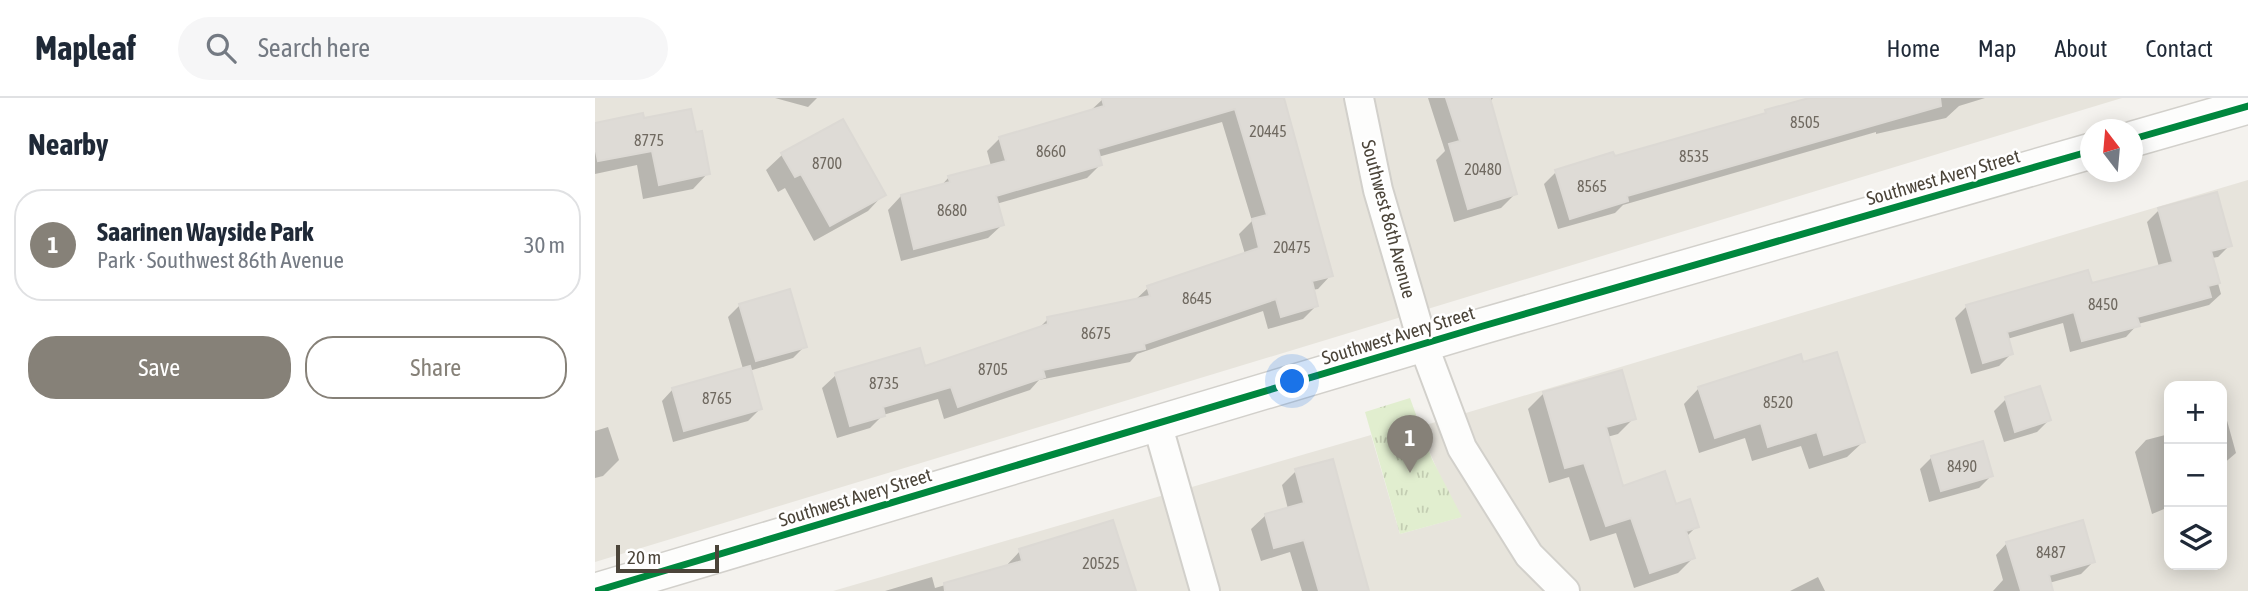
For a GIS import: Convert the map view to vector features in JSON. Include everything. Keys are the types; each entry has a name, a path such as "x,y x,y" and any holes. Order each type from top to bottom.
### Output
{"street":[{"name":"Southwest 86th Avenue","path":"1359,98 1378,190 1423,344 1462,448 1529,555 1565,591"},
{"path":"2143,136 2248,106"},
{"name":"Southwest Avery Street","path":"596,591 1423,344 2080,154"},
{"path":"1157,423 1205,591"}],"shaded area":[{"path":"595,98 2122,98 595,562"},
{"path":"2248,180 2248,591 833,591 1371,435 1400,534 1461,517 1444,486 1419,427"}],"green space":[{"path":"1410,398 1432,459 1462,517 1400,534 1365,412"}],"building":[{"path":"1102,98 1284,98 1333,276 1312,281 1318,306 1281,317 1276,299 1144,344 1145,349 1043,370 1045,377 958,407 951,387 883,407 885,416 850,426 835,373 920,348 925,366 1048,324 1047,317 1150,296 1147,286 1259,248 1252,219 1267,215 1235,109 1098,149 1102,165 996,196 1004,225 914,249 901,195 950,182 948,176 1006,161 999,137 1104,106"},
{"path":"1446,98 1490,98 1517,194 1468,209 1449,144 1460,141"},
{"path":"1809,98 1940,98 1941,106 1627,196 1628,201 1570,219 1555,170 1613,152 1615,156"},
{"path":"691,109 696,132 702,131 710,174 659,185 652,151 598,161 595,123 643,113 644,118"},
{"path":"843,119 886,195 830,226 801,174 795,177 781,153"},
{"path":"2217,192 2232,246 2211,251 2220,283 2208,286 2211,297 2137,317 2140,326 2082,341 2074,312 2007,332 2013,354 1983,363 1966,305 2088,270 2092,283 2173,262 2158,208"},
{"path":"790,289 807,347 756,361 739,304"},
{"path":"1837,352 1865,442 1824,455 1817,432 1768,447 1761,423 1715,438 1698,387 1801,354 1803,362"},
{"path":"750,366 762,409 684,431 672,388"},
{"path":"1622,370 1636,419 1606,427 1623,486 1665,471 1676,504 1690,499 1699,527 1686,531 1695,558 1650,573 1631,518 1606,526 1584,463 1565,468 1543,392"},
{"path":"2040,386 2051,420 2015,432 2005,397"},
{"path":"1983,441 1993,476 1941,491 1931,456"},
{"path":"1333,459 1369,591 1319,591 1304,540 1274,548 1265,514 1304,503 1295,469"},
{"path":"1113,520 1136,591 945,591 944,583 1022,561 1019,549"},
{"path":"2083,520 2095,562 2049,575 2053,591 2021,591 2006,542"}],"cycle path":[{"path":"2143,136 2248,106"},
{"path":"596,591 1483,326 2080,154"}],"place":[{"name":"Saarinen Wayside Park","path":"1410,473"}]}
